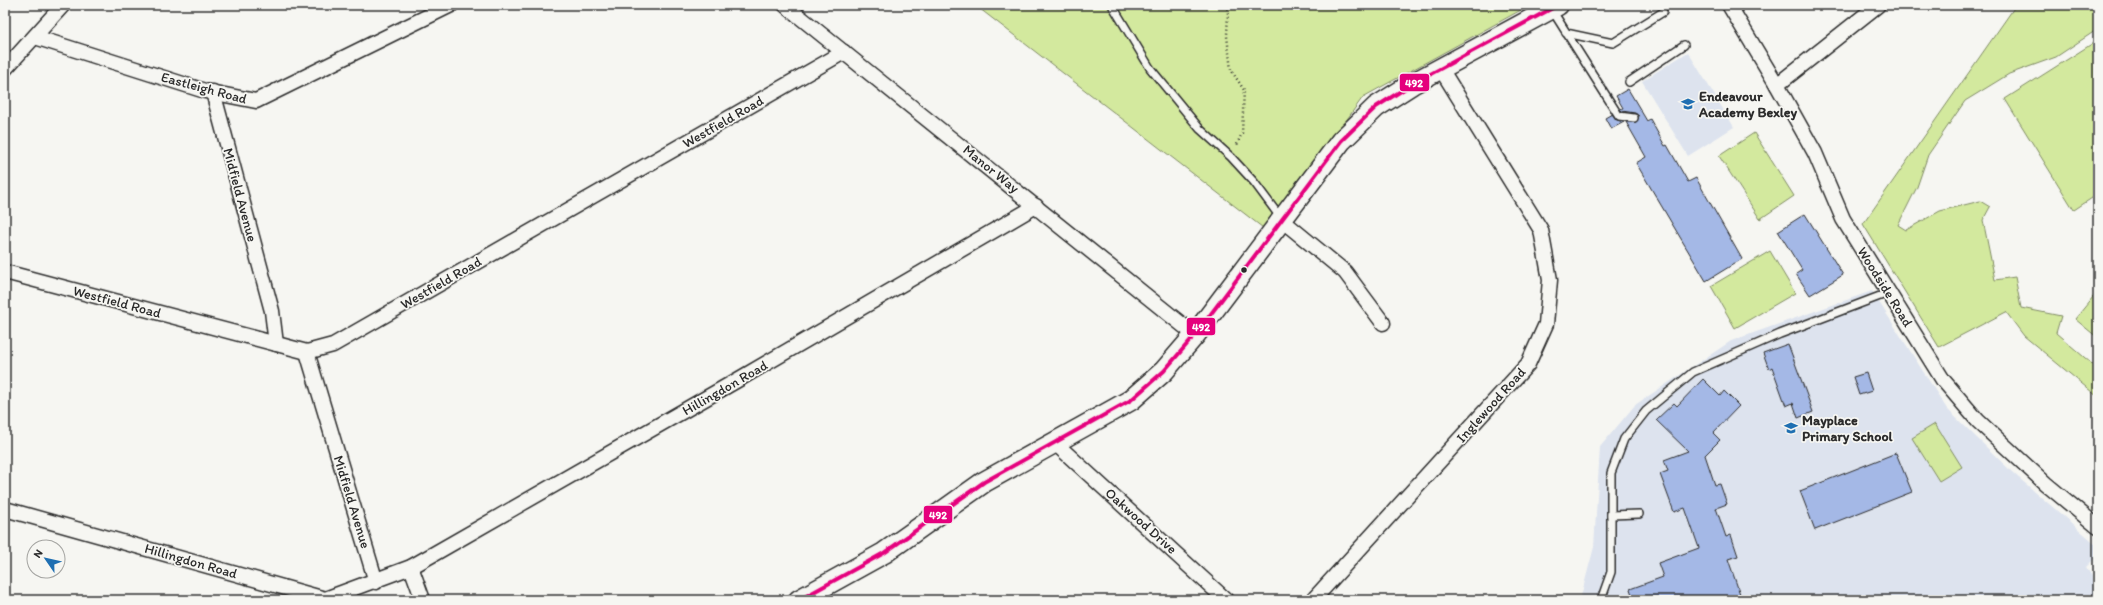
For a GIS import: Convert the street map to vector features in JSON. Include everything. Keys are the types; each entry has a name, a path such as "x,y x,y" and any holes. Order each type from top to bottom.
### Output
{"street":[{"path":"5,69 62,5"},
{"name":"Eastleigh Road","path":"35,37 212,92 256,101 451,5"},
{"name":"Manor Way","path":"785,5 1195,335"},
{"name":"Woodside Road","path":"1730,5 1815,153 1844,219 1943,380 1978,421 2046,484 2098,527"},
{"path":"1777,85 1878,5"},
{"path":"799,600 884,553 984,482 1131,400 1164,371 1195,335 1283,221 1341,141 1376,107 1412,84 1555,7"},
{"name":"Westfield Road","path":"5,272 307,352 333,345 844,52"},
{"name":"Inglewood Road","path":"1313,600 1528,364 1546,324 1550,280 1541,230 1441,69"},
{"name":"Midfield Avenue","path":"212,92 272,311 276,344"},
{"name":"Hillingdon Road","path":"412,567 1036,206"},
{"path":"1283,221 1345,272 1383,323"},
{"name":"Midfield Avenue","path":"307,352 376,582"},
{"name":"Oakwood Drive","path":"1055,443 1226,600"},
{"name":"Hillingdon Road","path":"5,509 325,600 376,582"},
{"path":"376,582 412,567 423,600"}],"lane":[{"path":"1112,5 1150,68 1200,129 1231,157 1269,200 1283,221"},
{"path":"1555,7 1566,33 1619,116 1634,118"},
{"path":"1566,33 1612,43 1663,12"},
{"path":"1629,82 1684,45"},
{"path":"1601,600 1611,572 1611,472 1624,439 1646,411 1693,372 1780,334 1888,292"},
{"path":"1611,515 1639,514"}],"path":[{"path":"1226,5 1228,10 1226,36 1231,70 1244,90 1242,134 1231,157"}],"shaded area":[{"name":"Endeavour Academy Bexley","path":"1688,52 1734,127 1688,156 1642,81"},
{"name":"Mayplace Primary School","path":"1872,291 1947,409 2012,472 2098,546 2098,555 2086,567 2098,585 2098,600 1580,600 1594,547 1600,447 1635,405 1731,341"}],"green space":[{"path":"975,5 1530,5 1363,97 1267,231"},
{"path":"2016,5 2098,5 2098,29 2056,57 2009,74 1965,101 1928,155 1917,187 1898,225 1906,230 1940,211 1980,201 1990,207 1983,220 1995,280 2015,277 2021,308 2061,316 2056,333 2098,369 2098,397 2024,336 2006,312 1939,347 1863,224"},
{"path":"2098,40 2098,194 2074,210 2005,99"},
{"path":"1754,133 1794,196 1760,219 1719,156"},
{"path":"1770,251 1795,293 1735,328 1711,286"},
{"path":"2098,291 2098,338 2075,319"},
{"path":"1935,424 1962,467 1939,481 1912,438"}],"building":[{"path":"1628,89 1647,121 1650,119 1665,146 1667,145 1688,182 1696,178 1742,259 1706,281 1636,163 1646,157 1626,122 1636,122 1639,116 1635,113 1622,111 1620,109 1623,108 1616,96"},
{"path":"1612,114 1617,120 1624,122 1611,129 1605,118"},
{"path":"1805,214 1843,275 1810,295 1796,274 1802,270 1778,231"},
{"path":"1788,344 1813,412 1798,418 1793,403 1786,406 1772,367 1769,369 1763,353"},
{"path":"1866,373 1872,391 1859,395 1853,377"},
{"path":"1703,379 1720,396 1724,391 1739,406 1713,433 1720,440 1705,455 1715,485 1720,484 1727,504 1716,508 1726,537 1731,535 1738,556 1728,559 1742,600 1634,600 1630,589 1663,577 1658,563 1699,548 1685,508 1674,512 1660,474 1668,471 1664,460 1688,451 1656,420 1674,403 1677,406"},
{"path":"1896,453 1912,492 1815,530 1800,491"}],"transit line":[{"name":"492","path":"799,600 884,553 984,482 1131,400 1164,371 1195,335 1341,141 1376,107 1412,84 1558,5"}],"place":[{"name":"Endeavour Academy Bexley","path":"1688,104"},
{"name":"Mayplace Primary School","path":"1791,428"}]}
